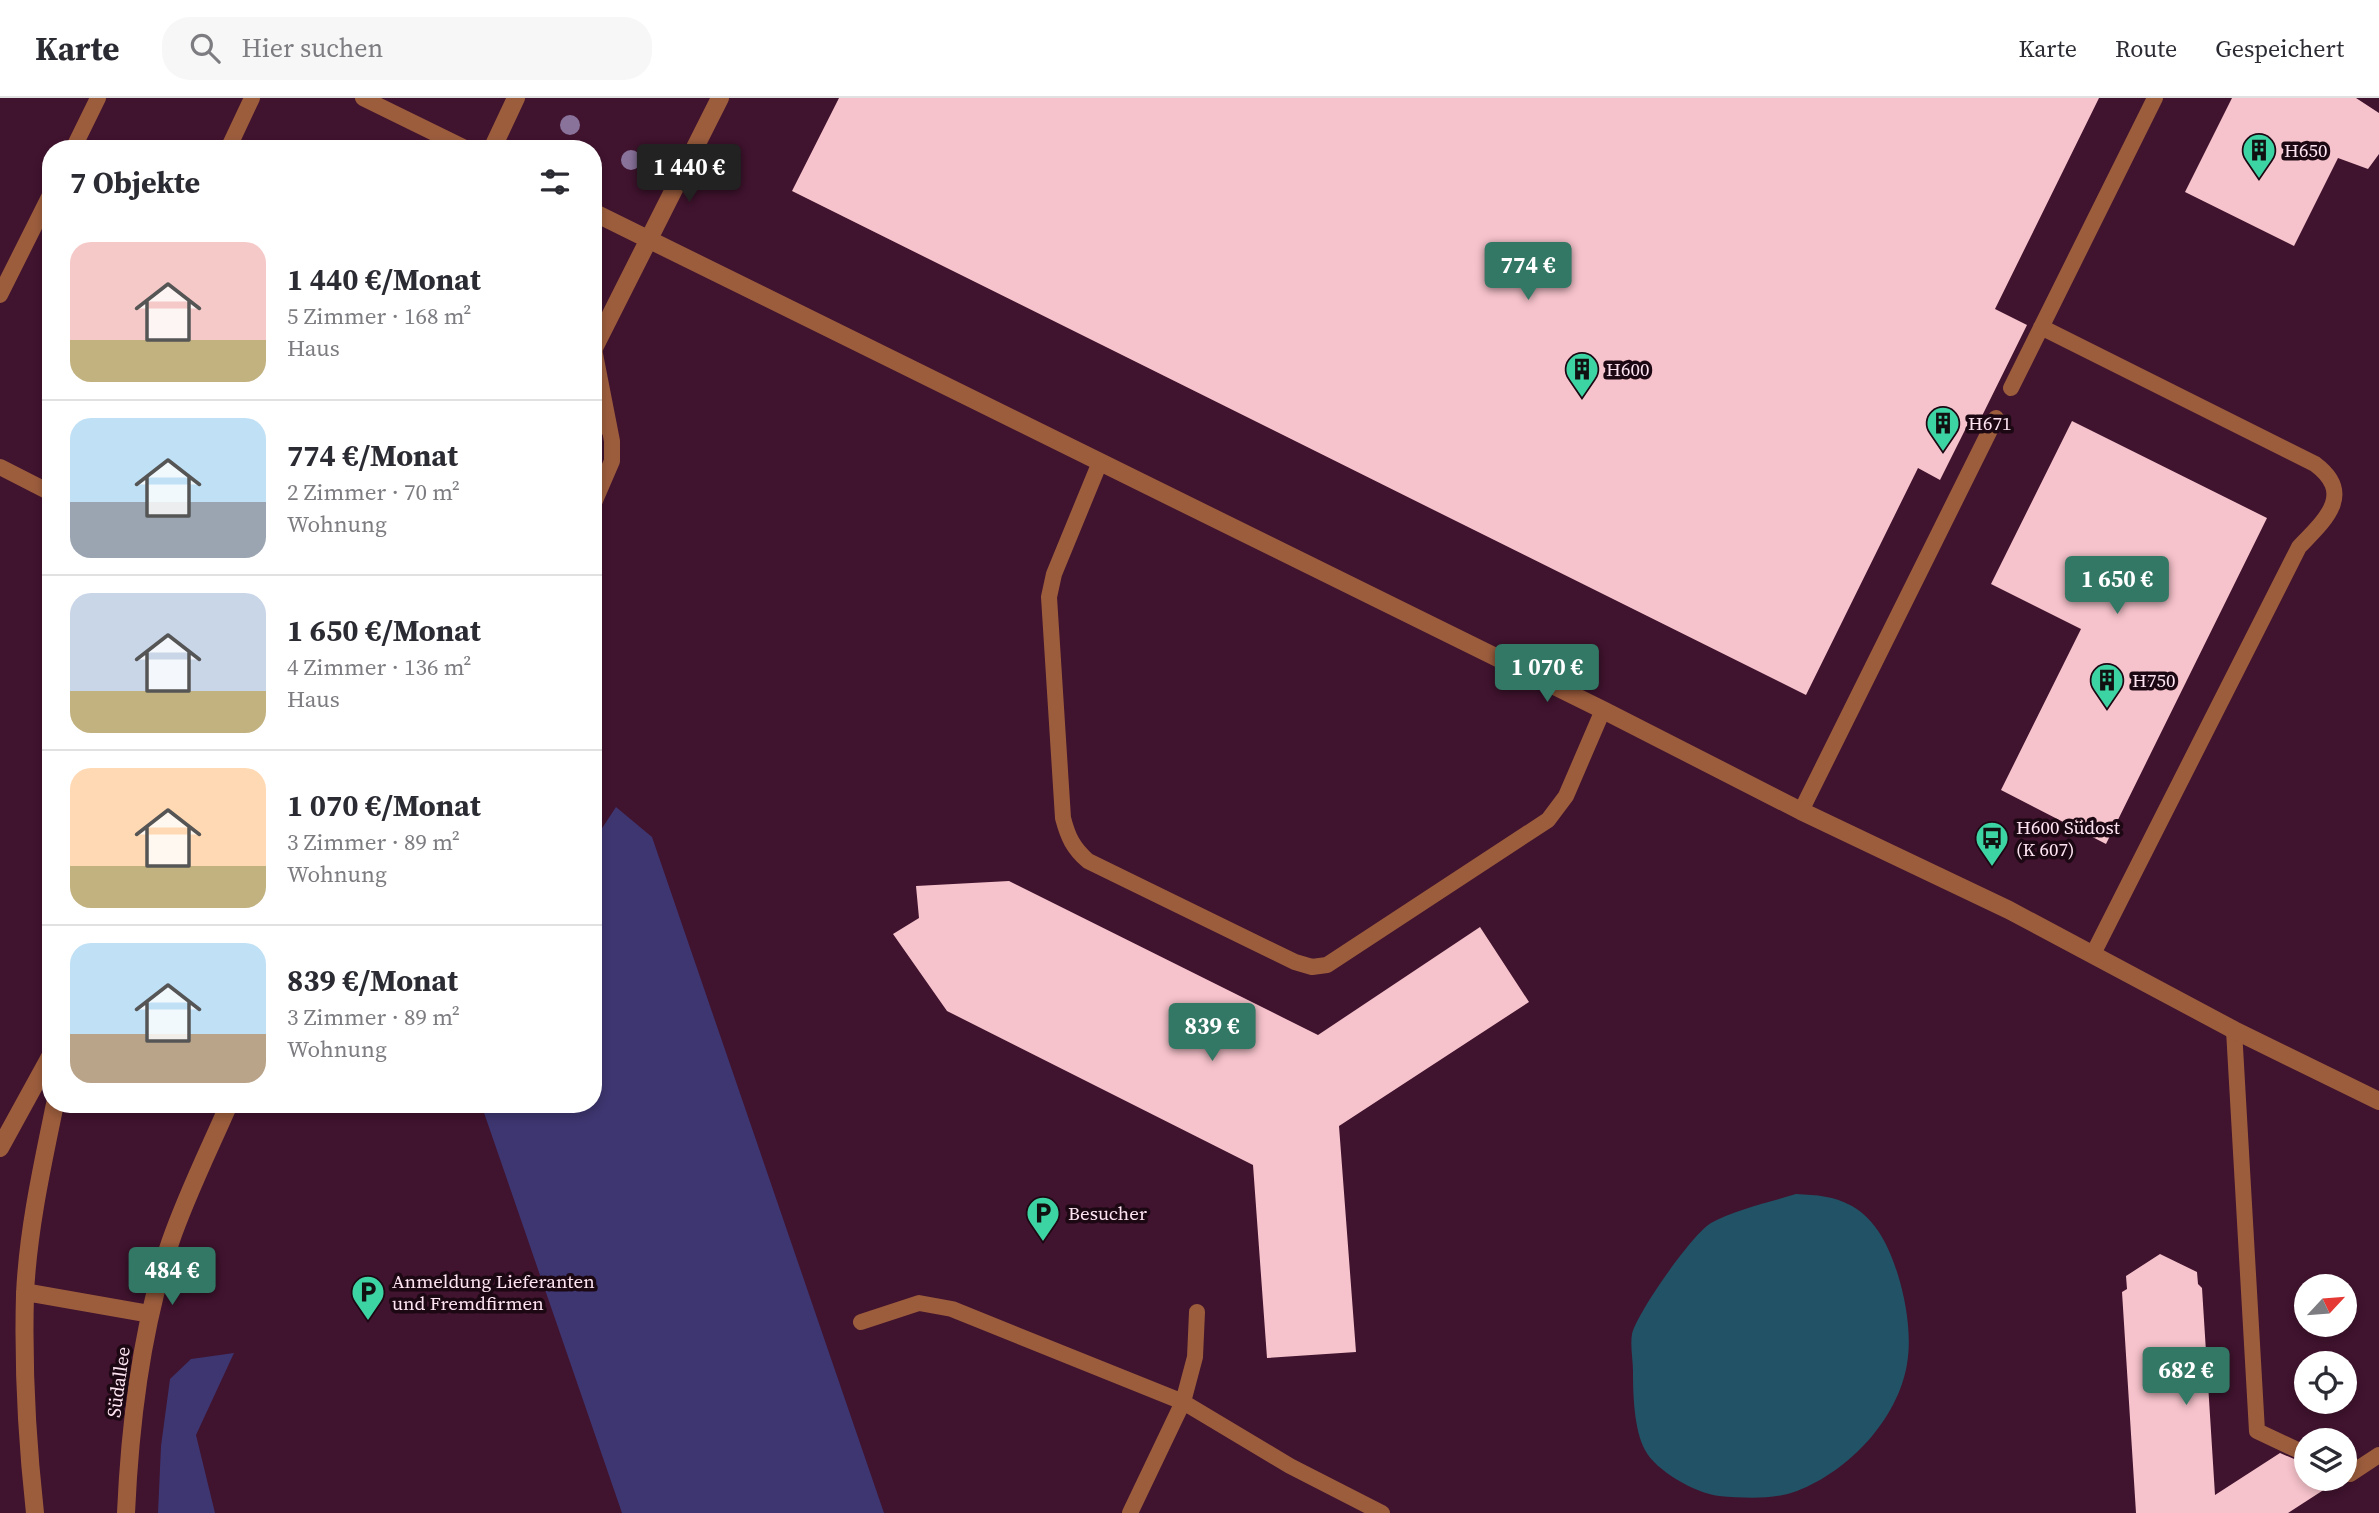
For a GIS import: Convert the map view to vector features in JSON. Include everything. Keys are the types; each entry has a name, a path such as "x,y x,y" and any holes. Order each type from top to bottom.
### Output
{"street":[{"path":"496,140 516,98"},
{"path":"602,333 720,98"},
{"path":"602,217 1603,710 1801,811 2009,910 2234,1030 2379,1101"},
{"path":"0,1148 42,1071"},
{"path":"35,1513 25,1388 25,1292 36,1194 53,1113"},
{"name":"Südallee","path":"126,1513 129,1456 150,1314 170,1242 225,1113"},
{"path":"25,1292 150,1314"}],"lane":[{"path":"77,140 98,98"},
{"path":"232,140 252,98"},
{"path":"363,98 449,140"},
{"path":"2011,388 2155,98"},
{"path":"0,295 42,211"},
{"path":"2041,327 2315,464 2328,474 2336,486 2334,502 2322,524 2299,547 2093,954"},
{"path":"602,387 612,441 612,461 602,484"},
{"path":"602,412 604,396"},
{"path":"1801,811 1996,418"},
{"path":"1100,462 1054,574 1049,597 1063,818 1068,838 1077,852 1088,861 1295,962 1312,967 1327,964 1548,820 1566,796 1603,710"},
{"path":"0,467 42,488"},
{"path":"2234,1030 2257,1431 2294,1448"},
{"path":"861,1322 919,1303 938,1304 1184,1402 1290,1466 1382,1513"},
{"path":"1130,1513 1184,1402 1195,1357 1197,1312"},
{"path":"2357,1469 2379,1455"}],"shaded area":[{"path":"616,807 652,837 884,1513 622,1513 484,1113 602,1113 602,828"},
{"path":"234,1353 196,1435 215,1513 158,1513 161,1446 170,1379 191,1359"}],"water":[{"path":"1796,1194 1839,1200 1852,1206 1869,1219 1881,1236 1898,1275 1907,1319 1909,1342 1902,1384 1882,1423 1868,1441 1852,1457 1816,1482 1788,1494 1768,1497 1709,1494 1688,1486 1667,1473 1650,1458 1641,1442 1635,1412 1632,1334 1654,1293 1702,1230 1730,1214"}],"building":[{"name":"H600","path":"839,98 2099,98 1995,309 2027,325 1980,420 1972,416 1940,480 1918,468 1806,695 792,191"},
{"name":"H650","path":"2232,98 2356,98 2379,113 2379,154 2368,169 2338,158 2294,246 2185,192"},
{"name":"H750","path":"2072,421 2267,518 2106,844 2001,790 2081,629 1991,584"},
{"path":"1009,881 1318,1035 1480,927 1529,1002 1339,1126 1356,1352 1267,1358 1253,1165 947,1011 893,934 919,918 916,886"},
{"path":"2160,1254 2197,1272 2198,1284 2202,1288 2215,1495 2280,1453 2294,1459 2294,1491 2322,1491 2288,1513 2136,1513 2122,1292 2127,1289 2126,1276"}],"place":[{"name":"H650","path":"2259,180"},
{"name":"H600","path":"1582,399"},
{"name":"H671","path":"1943,453"},
{"name":"H750","path":"2107,710"},
{"name":"H600 Südost (K 607)","path":"1992,868"},
{"name":"Besucher","path":"1043,1243"},
{"name":"Anmeldung Lieferanten und Fremdfirmen","path":"368,1322"}]}
